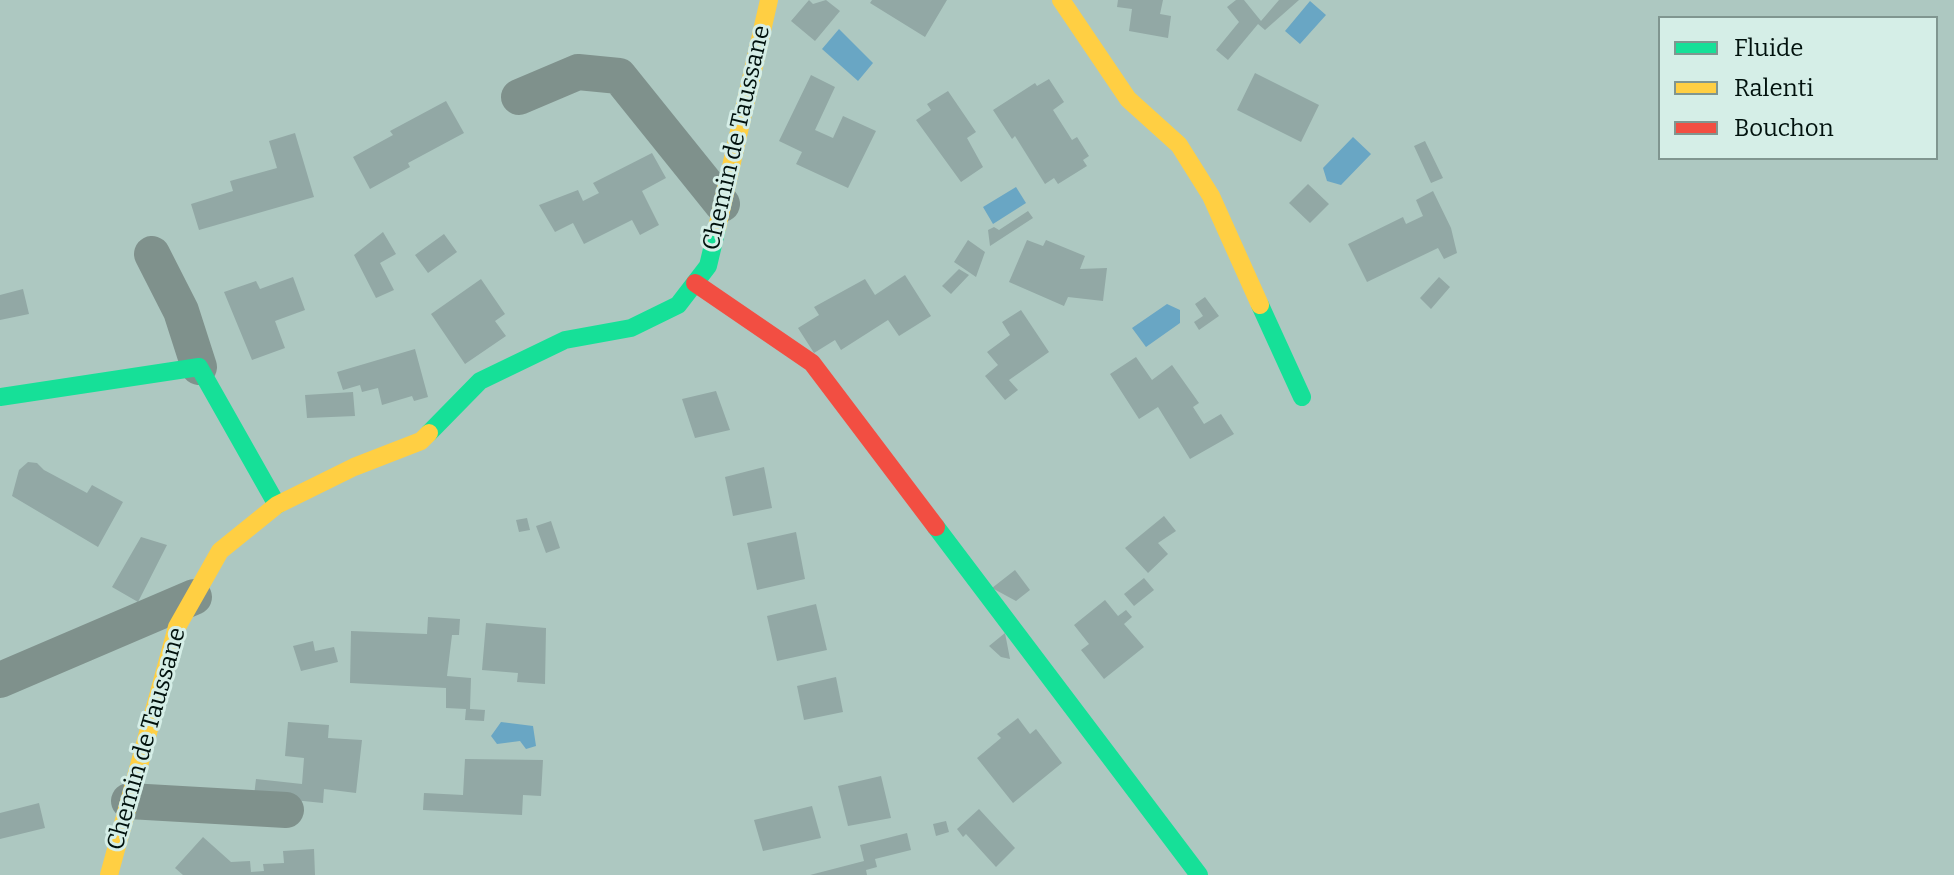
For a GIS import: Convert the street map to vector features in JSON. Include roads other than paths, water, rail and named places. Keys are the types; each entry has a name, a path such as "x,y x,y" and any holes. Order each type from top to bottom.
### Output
{"street":[{"name":"Chemin de Taussane","path":"109,875 177,627 220,551 277,505 354,467 421,441 480,381 565,340 631,328 678,305 708,266 769,0"},
{"path":"1061,0 1128,99 1179,145 1211,196 1302,397"},
{"path":"519,97 578,72 619,76 722,204"},
{"path":"152,254 181,311 199,367 277,505"},
{"path":"695,283 762,325 812,363 1199,875"},
{"path":"0,397 199,367"},
{"path":"0,680 194,597"},
{"path":"129,801 286,810"}],"water":[{"path":"1310,1 1326,15 1300,44 1285,31"},
{"path":"839,29 873,63 858,81 822,49"},
{"path":"1353,137 1371,154 1341,185 1327,181 1323,168"},
{"path":"1016,187 1026,203 993,224 983,207"},
{"path":"1167,304 1180,310 1180,323 1146,347 1132,328"},
{"path":"501,722 533,726 536,746 526,749 520,741 497,744 491,736"}]}
